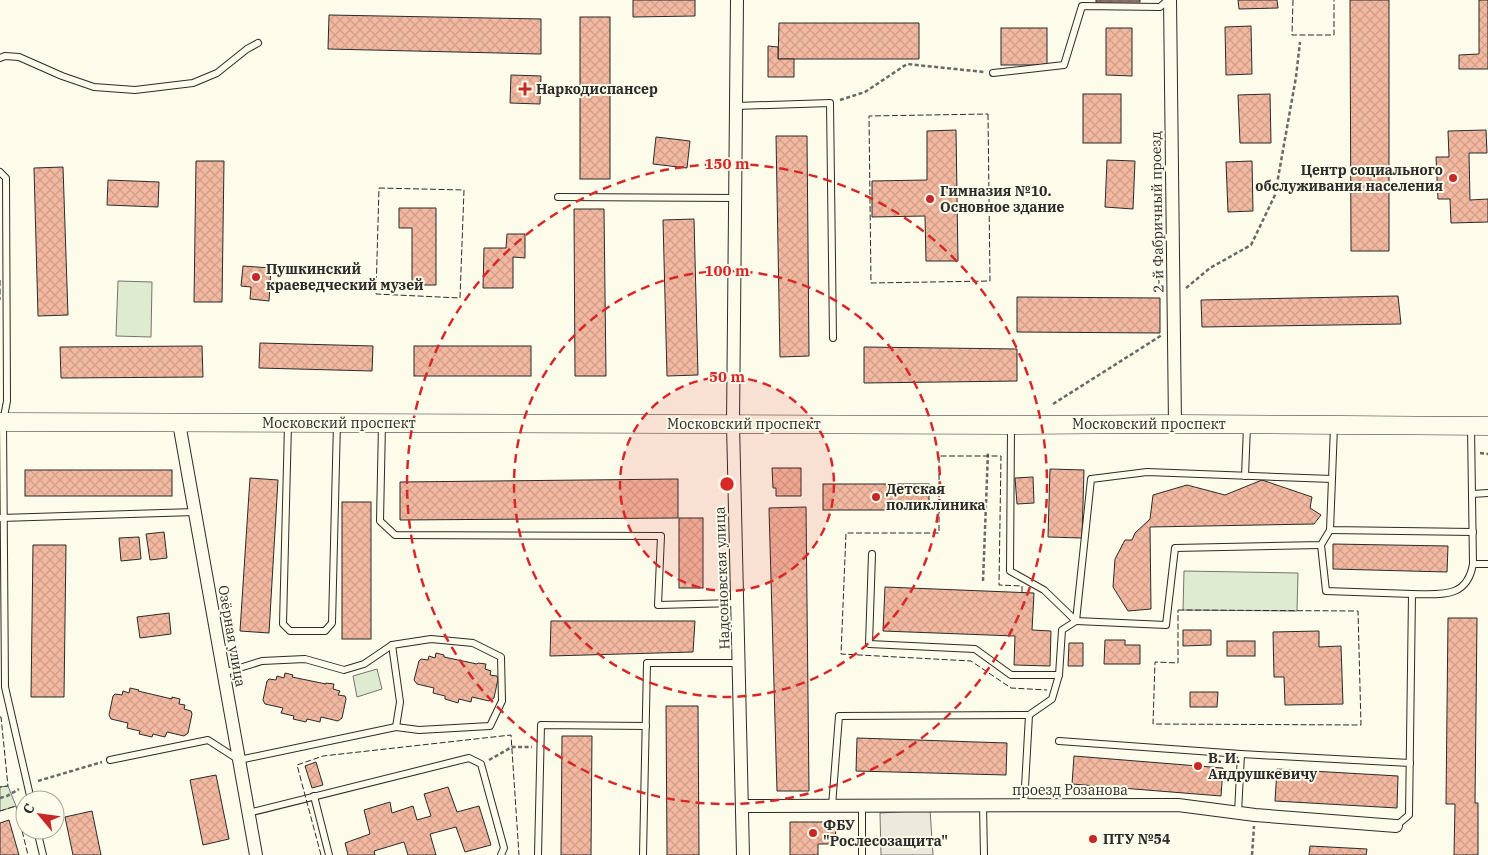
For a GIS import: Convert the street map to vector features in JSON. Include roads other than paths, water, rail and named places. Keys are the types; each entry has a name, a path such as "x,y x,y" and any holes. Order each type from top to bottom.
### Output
{"main road":[{"name":"Московский проспект","path":"1,422 1479,426"}],"street":[{"name":"Надсоновская улица","path":"738,0 732,424 743,855"},
{"name":"2-й Фабричный проезд","path":"1169,0 1175,424"},
{"name":"Озёрная улица","path":"179,423 256,855"},
{"name":"проезд Розанова","path":"743,806 1178,805 1255,815 1396,826"}],"lane":[{"path":"993,73 1064,65 1082,6 1160,7 1169,0"},
{"path":"0,58 19,56 62,76 94,87 135,90 193,83 217,73 258,43"},
{"path":"736,106 830,102 833,338"},
{"path":"0,172 6,178 3,385 7,401 1,422 2,651 5,687 29,790"},
{"path":"558,197 735,198"},
{"path":"288,423 283,624 290,631 325,631 332,624 337,423"},
{"path":"382,423 380,521 395,535 660,536 658,605 737,603"},
{"path":"1012,425 1010,571 1044,590 1076,621"},
{"path":"1245,476 1248,425"},
{"path":"1334,425 1330,530 1321,545 1326,591 1412,594 1449,594 1466,583 1471,574 1473,564 1472,494 1479,426"},
{"path":"1076,621 1091,479 1147,472 1332,479"},
{"path":"1472,494 1488,493"},
{"path":"2,518 195,512"},
{"path":"1330,530 1473,532"},
{"path":"832,806 839,716 1029,715 1052,699 1059,675 1062,630 1076,621 1166,625 1175,548 1321,545"},
{"path":"872,554 869,644 975,649 1011,675 1059,675"},
{"path":"1473,564 1488,564"},
{"path":"1396,826 1409,815 1412,594"},
{"path":"110,760 208,740 239,760 396,727 419,730 490,726 502,701 501,656 473,643 431,639 392,645 364,664 344,670 305,659 262,661 224,673"},
{"path":"392,645 400,702 396,727"},
{"path":"643,855 647,663 739,663"},
{"path":"1024,805 1029,715"},
{"path":"538,855 541,724 646,726"},
{"path":"1059,741 1240,754 1410,763"},
{"path":"1238,813 1240,754"},
{"path":"248,813 469,758 481,764 504,848 501,855"},
{"path":"314,796 329,855"},
{"path":"983,805 984,855"},
{"path":"862,806 862,855"},
{"path":"39,840 43,855"}],"place":[{"name":"Наркодиспансер","path":"525,89"},
{"name":"Центр социального обслуживания населения","path":"1453,178"},
{"name":"Гимназия №10. Основное здание","path":"930,199"},
{"name":"Пушкинский краеведческий музей","path":"256,277"},
{"name":"Детская поликлиника","path":"876,497"},
{"name":"В. И. Андрушкевичу","path":"1198,766"},
{"name":"ФБУ \"Рослесозащита\"","path":"813,833"},
{"name":"ПТУ №54","path":"1093,839"}]}
